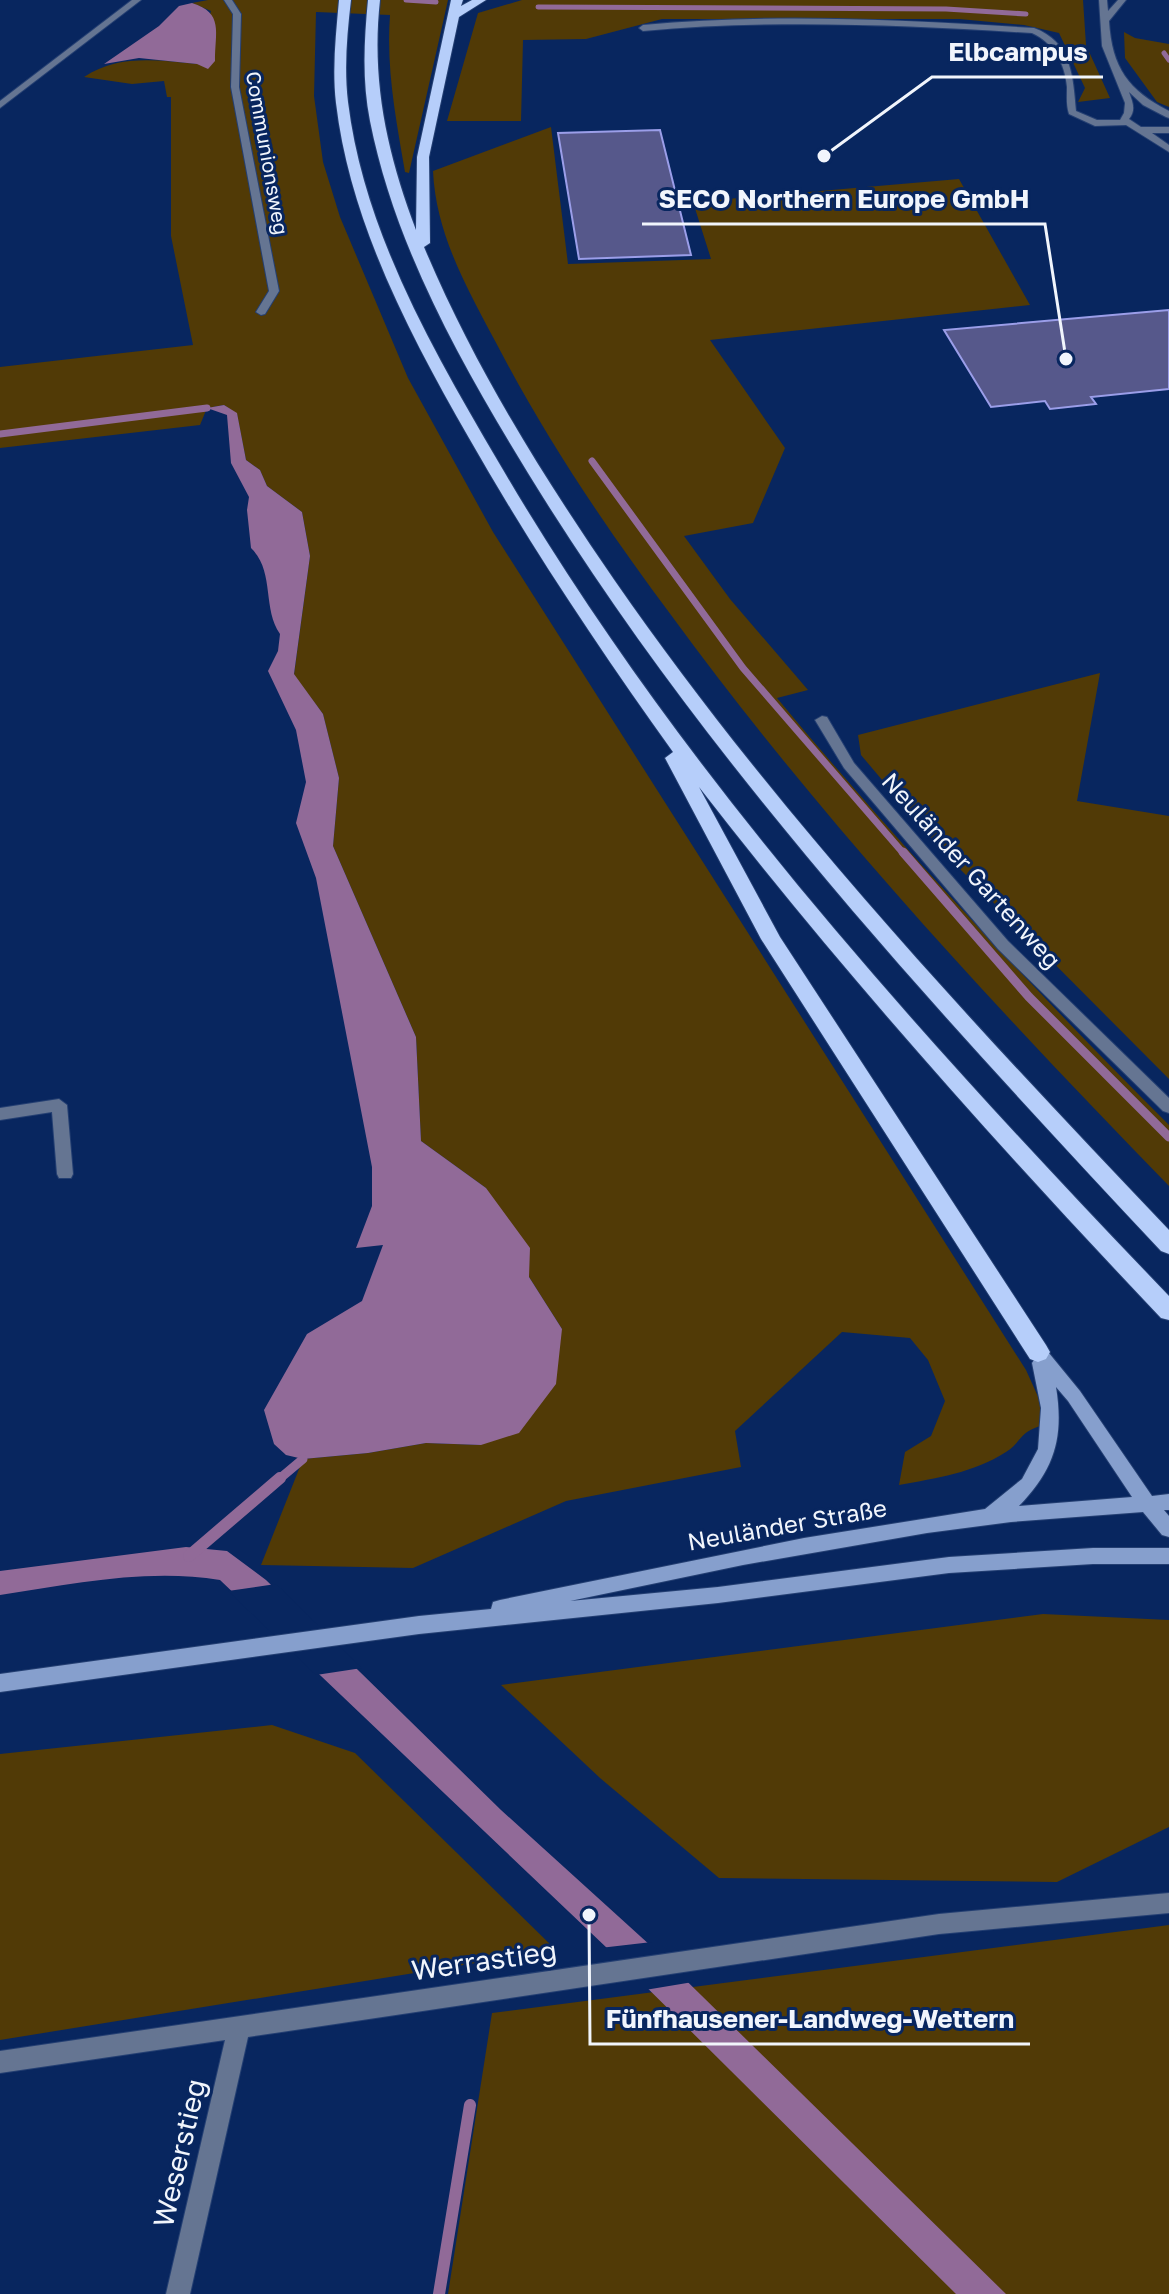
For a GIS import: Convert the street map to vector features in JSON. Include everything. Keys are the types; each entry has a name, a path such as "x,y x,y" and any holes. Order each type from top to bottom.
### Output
{"highway":[{"path":"374,0 368,49 370,90 395,187 424,264 464,350 545,488 627,613 709,725 964,1027 1169,1245"},
{"path":"424,264 423,157 457,0"},
{"path":"454,15 480,0"},
{"path":"344,6 340,92 362,191 391,269 431,356 473,435 556,570 641,697 810,914 1030,1166 1169,1311"},
{"path":"641,697 771,939 1038,1352"}],"main road":[{"path":"1038,1352 1074,1396 1147,1504 1169,1529"},
{"path":"987,1518 1017,1495 1030,1480 1052,1439 1052,1402 1038,1352"},
{"name":"Neuländer Straße","path":"419,1625 722,1560 987,1518 1169,1502"},
{"name":"Neuländer Straße","path":"0,1683 419,1625 718,1595 949,1565 1093,1556 1169,1556"}],"street":[{"path":"0,105 137,0"},
{"name":"Communionsweg","path":"228,0 237,14 235,87 274,291 261,312"},
{"path":"1103,0 1106,46 1121,80 1127,118 1169,149"},
{"path":"1105,20 1122,0"},
{"path":"643,28 708,22 903,22 1034,31 1047,36 1063,57 1071,83 1072,112 1095,123 1127,118 1141,110 1166,113"},
{"path":"1121,80 1146,103 1166,113"},
{"path":"1145,132 1169,130"},
{"name":"Neuländer Gartenweg","path":"822,720 849,765 1003,945 1169,1107"},
{"path":"0,1114 59,1105 65,1174"},
{"name":"Werrastieg","path":"0,2062 939,1924 1169,1903"},
{"name":"Weserstieg","path":"178,2294 239,2026"}],"shaded area":[{"path":"208,0 448,0 409,173 405,172 393,94 389,55 390,15 316,12 314,96 323,162 340,217 408,378 493,532 1026,1370 1040,1401 1040,1426 993,1459 954,1474 899,1485 905,1452 931,1436 945,1401 928,1360 910,1338 842,1332 735,1431 741,1467 566,1501 413,1568 261,1565 303,1459 368,1453 426,1443 481,1445 562,1329 529,1277 486,1188 421,1141 416,1037 333,846 339,778 323,714 294,675 310,556 302,512 267,486 260,470 246,460 237,414 224,405 207,408 200,425 0,448 0,367 193,345 171,236 171,97 167,97 164,81 132,84 84,77 110,65 138,60 197,64 211,11 192,3"},
{"path":"522,0 1083,0 1086,45 1110,98 1078,102 1085,88 1059,33 1024,25 959,19 662,19 586,39 523,40 521,121 447,121 478,13"},
{"path":"192,3 209,12 216,25 215,61 208,69 197,64 139,58 104,64 159,26 179,6"},
{"path":"1124,32 1135,38 1169,44 1169,107 1157,102 1125,58"},
{"path":"551,127 568,264 711,259 693,202 959,179 1030,305 710,340 785,448 753,523 684,536 730,599 808,690 777,698 968,916 1169,1125 1169,1186 973,980 787,765 648,584 581,488 520,388 457,266 441,220 433,171"},
{"path":"224,405 237,413 246,460 260,470 267,486 302,512 310,556 294,674 323,714 339,778 333,846 416,1037 421,1141 486,1188 530,1248 529,1277 562,1329 556,1384 519,1433 481,1445 426,1443 368,1453 303,1459 286,1455 274,1444 264,1410 307,1334 362,1301 383,1245 356,1248 372,1206 372,1167 316,878 296,823 306,782 296,730 268,671 278,651 280,634 271,613 263,567 251,548 247,510 249,497 231,463 227,415 207,408"},
{"path":"1100,673 1077,801 1169,816 1169,1079 942,851 861,755 858,735"},
{"path":"186,1547 227,1551 266,1580 501,1810 651,1946 1006,2294 956,2294 608,1949 220,1580 138,1577 0,1595 0,1571"},
{"path":"1043,1614 1169,1620 1169,1827 1057,1882 719,1878 600,1778 501,1685"},
{"path":"272,1725 355,1753 556,1950 0,2040 0,1754"},
{"path":"1169,1925 1169,2294 448,2294 492,2013"}],"pier":[{"path":"276,1584 362,1668 316,1675 228,1591"},
{"path":"652,1942 693,1982 645,1990 600,1948"}],"building":[{"path":"660,130 691,255 579,259 558,133"},
{"path":"1169,310 1169,389 1091,397 1096,404 1050,409 1045,401 991,407 944,330"}],"waterway":[{"path":"406,0 436,2"},
{"path":"538,7 946,9 1026,14"},
{"path":"1164,53 1169,60"},
{"path":"0,434 207,408"},
{"path":"592,461 743,668 904,854"},
{"path":"903,852 1029,997 1169,1137"},
{"path":"278,1480 303,1459"},
{"path":"189,1556 280,1478"},
{"path":"439,2294 470,2105"}],"place":[{"name":"Elbcampus","path":"824,156"},
{"name":"SECO Northern Europe GmbH","path":"1066,359"},
{"name":"Fünfhausener-Landweg-Wettern","path":"589,1915"}]}
